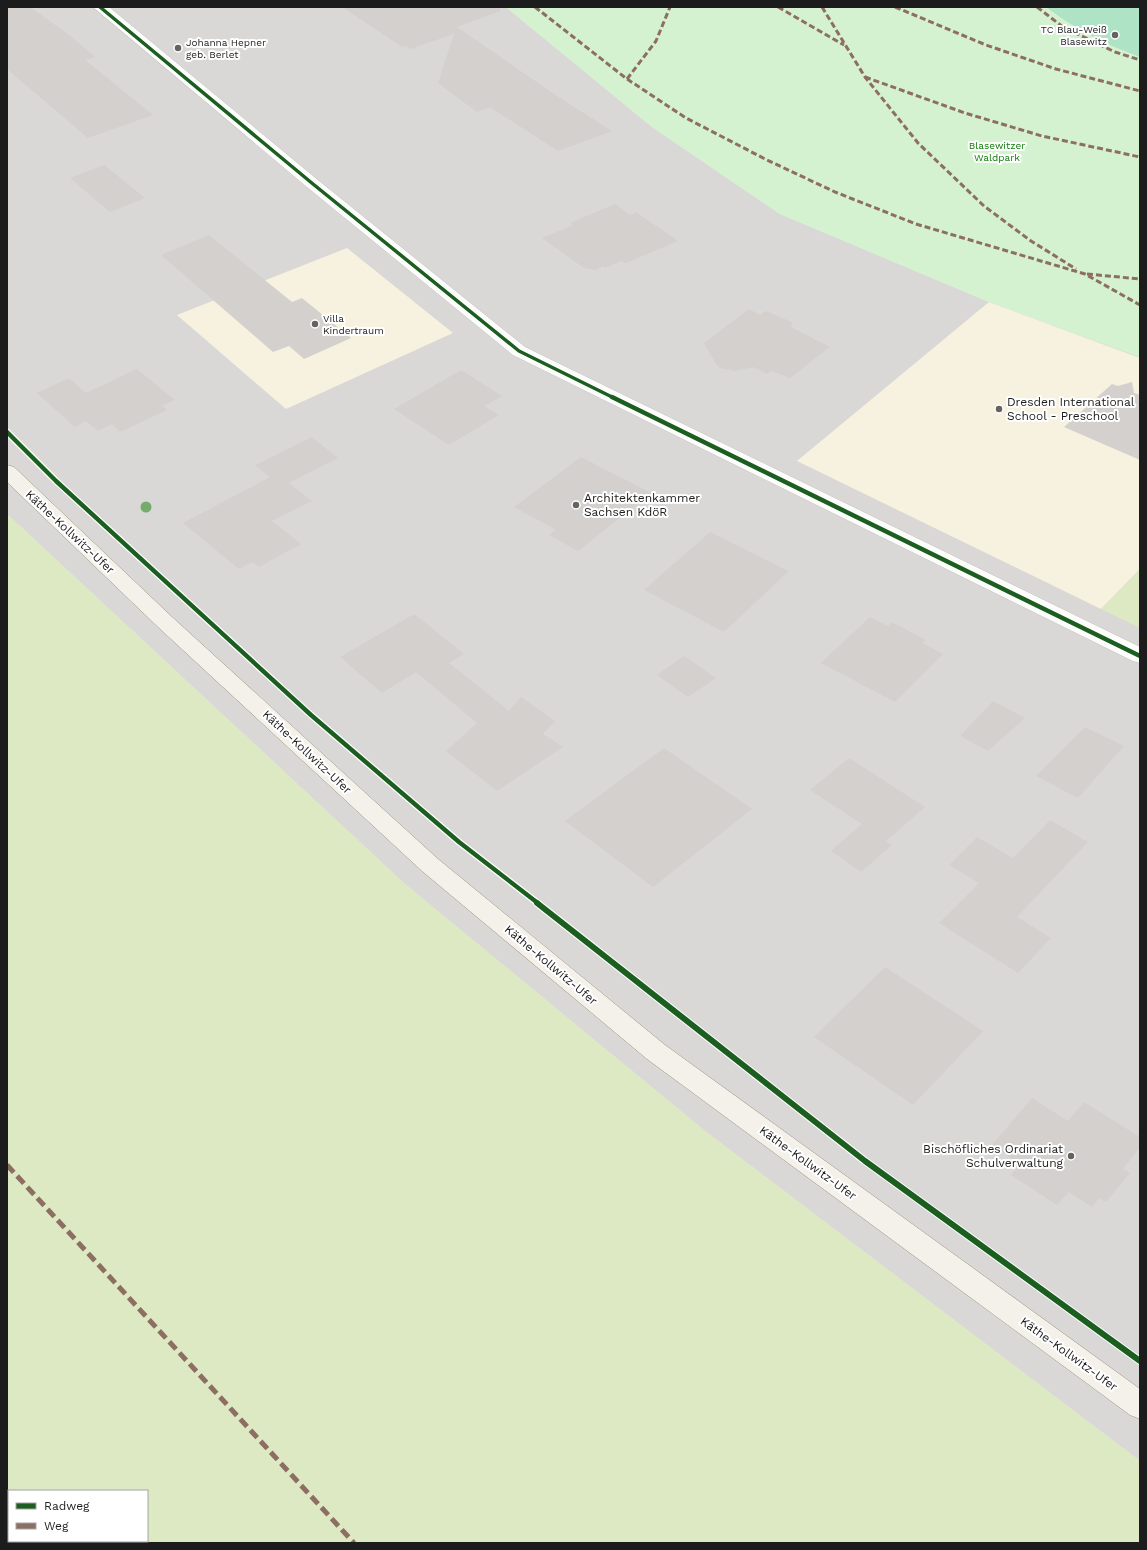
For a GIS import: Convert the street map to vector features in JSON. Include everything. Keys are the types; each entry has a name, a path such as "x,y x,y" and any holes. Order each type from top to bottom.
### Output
{"main road":[{"name":"Käthe-Kollwitz-Ufer","path":"7,471 160,616 430,865 656,1052 1140,1406"}],"street":[{"path":"100,7 313,184 519,351 1140,656"}],"shaded area":[{"path":"7,7 506,7 652,127 780,214 989,302 1140,357 1140,1461 705,1131 405,884 7,514"},
{"name":"Villa Kindertraum","path":"347,248 453,333 286,409 177,315"},
{"name":"Dresden International School - Preschool","path":"989,302 1140,358 1140,569 1101,609 797,461"}],"green space":[{"name":"Blasewitzer Waldpark","path":"506,7 1046,7 1091,36 1140,57 1140,357 989,302 780,214 652,127"},
{"name":"TC Blau-Weiß Blasewitz","path":"1046,7 1140,7 1140,57 1091,36"},
{"path":"7,514 405,884 705,1131 1140,1461 1140,1543 7,1543"},
{"path":"1140,569 1140,628 1101,609"}],"building":[{"path":"7,7 30,7 69,35 95,57 85,60 153,115 88,138 7,69"},
{"path":"342,7 500,7 500,11 457,27 557,96 612,131 558,151 490,107 477,112 438,83 454,34 410,49 405,46 402,47"},
{"path":"104,165 145,198 110,212 70,178"},
{"path":"615,204 630,215 636,212 678,241 626,263 621,261 605,268 603,266 595,270 584,268 542,238 573,225 570,223"},
{"path":"209,235 292,302 302,298 351,338 304,359 289,346 273,352 161,255"},
{"path":"749,309 760,315 766,311 792,322 791,327 830,347 790,378 772,371 767,374 753,367 735,371 720,368 716,364 704,343"},
{"path":"137,369 175,400 162,406 167,410 120,432 112,424 98,431 86,421 75,427 37,393 69,378 86,393"},
{"path":"461,370 502,396 484,406 499,415 449,445 394,409"},
{"path":"1132,382 1134,393 1140,395 1140,460 1064,427 1112,384 1118,386"},
{"path":"312,437 338,458 289,483 312,501 272,521 301,544 259,567 252,562 239,569 183,523 270,477 255,465"},
{"name":"Architektenkammer Sachsen KdöR","path":"581,457 651,493 578,551 549,535 556,530 514,507"},
{"path":"710,532 789,571 724,632 644,590"},
{"path":"414,614 464,654 449,663 509,711 521,697 555,721 543,734 563,747 497,791 446,751 477,723 416,672 382,693 340,657"},
{"path":"870,617 888,626 892,622 926,640 922,643 943,654 895,702 821,663"},
{"path":"684,656 716,678 688,697 657,675"},
{"path":"993,701 1025,718 988,751 960,736"},
{"path":"1085,727 1124,746 1078,798 1036,776"},
{"path":"664,748 752,809 653,887 565,821"},
{"path":"849,758 925,807 886,841 892,845 861,872 831,851 862,824 810,790"},
{"path":"1050,820 1088,842 1017,917 1051,938 1018,973 939,923 979,883 949,865 977,837 1013,858"},
{"path":"885,967 983,1031 913,1105 814,1037"},
{"name":"Bischöfliches Ordinariat Schulverwaltung","path":"1032,1098 1068,1121 1084,1102 1140,1137 1140,1147 1123,1169 1130,1173 1106,1202 1099,1198 1092,1207 1069,1192 1057,1205 1011,1175 1020,1164 992,1145"}],"marked path":[{"path":"535,7 627,79 686,118 767,160 835,192 916,224 1085,274 1140,305"},
{"path":"627,79 656,41 670,7"},
{"path":"778,7 844,45"},
{"path":"822,7 865,77 918,143 984,206 1031,241 1076,269"},
{"path":"895,7 986,45 1056,69 1140,91"},
{"path":"1037,7 1063,27 1115,52 1140,60"},
{"path":"865,77 965,113 1042,136 1140,157"},
{"path":"1087,274 1140,279"},
{"path":"7,1165 354,1543"}],"cycle path":[{"path":"100,7 313,184 519,351 1140,656"},
{"path":"7,432 56,481 311,715 459,842 865,1161 1140,1361"}],"place":[{"name":"TC Blau-Weiß Blasewitz","path":"1115,35"},
{"name":"Johanna Hepner geb. Berlet","path":"178,48"},
{"name":"Villa Kindertraum","path":"315,324"},
{"name":"Dresden International School - Preschool","path":"999,409"},
{"name":"Architektenkammer Sachsen KdöR","path":"576,505"},
{"name":"Bischöfliches Ordinariat Schulverwaltung","path":"1071,1156"}]}
